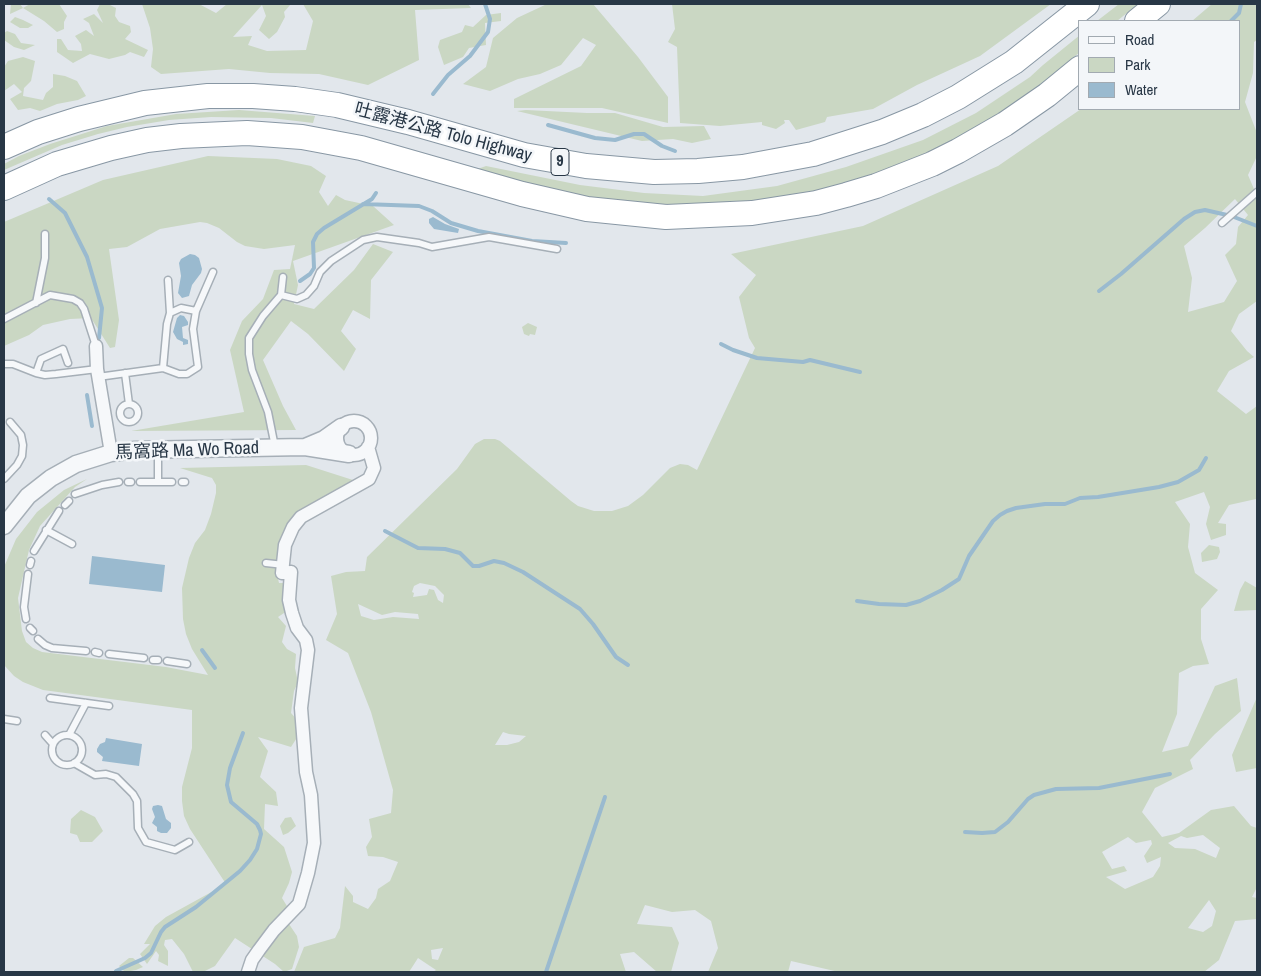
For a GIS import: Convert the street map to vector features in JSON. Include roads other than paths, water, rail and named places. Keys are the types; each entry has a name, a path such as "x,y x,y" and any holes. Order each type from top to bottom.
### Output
{"highway":[{"name":"吐露港公路 Tolo Highway","path":"4,147 57,126 101,112 165,100 208,96 245,96 295,99 337,105 408,122 524,155 586,166 662,172 750,166 790,159 838,147 923,115 958,97 1014,62 1087,4"},
{"path":"1138,20 1158,4"},
{"name":"吐露港公路 Tolo Highway","path":"4,188 57,164 111,148 181,136 247,133 302,137 361,148 522,194 588,209 666,217 752,214 816,203 846,195 876,186 932,164 1005,124 1047,95 1078,70"}],"street":[{"path":"96,346 97,373 111,453"},
{"name":"馬窩路 Ma Wo Road","path":"4,526 28,496 51,478 76,464 111,453 135,450 306,447 360,454 368,447 370,431 362,423 351,421 306,447"},
{"path":"342,427 337,437 338,443 340,448 349,454"},
{"name":"馬窩路 Ma Wo Road","path":"284,565 287,539 297,522 307,513 372,476 374,468 368,447"},
{"path":"248,972 252,960 274,930 299,904 308,874 314,843 301,708 308,650 306,640 297,628 292,613 289,600 291,572 282,573 284,565"}],"lane":[{"path":"1222,224 1257,192"},
{"path":"36,303 45,258 45,234"},
{"path":"281,295 297,299 306,296 314,286 320,272 331,261 363,240 377,237 419,243 432,248 489,238 557,250"},
{"path":"4,364 14,364 45,375 125,373 163,368 179,374 187,374 198,366 194,329 196,311 213,272"},
{"path":"275,448 268,412 252,370 249,338 263,316 281,295 283,277"},
{"path":"163,368 167,324 170,313 168,280"},
{"path":"4,319 50,295 72,299 80,303 84,309 96,346"},
{"path":"170,313 181,308 196,311"},
{"path":"36,373 41,359 63,349 68,364"},
{"path":"125,373 129,404"},
{"path":"4,479 17,465 22,456 21,434 10,422"},
{"path":"158,450 158,482"},
{"path":"75,494 118,482"},
{"path":"140,482 172,482"},
{"path":"34,551 59,511"},
{"path":"46,530 72,544"},
{"path":"266,563 284,565"},
{"path":"26,619 24,607 28,574"},
{"path":"38,639 52,648 86,651"},
{"path":"108,654 144,658"},
{"path":"167,661 187,664"},
{"path":"50,698 109,706"},
{"path":"69,735 86,703"},
{"path":"4,719 18,721"},
{"path":"45,735 53,744"},
{"path":"62,735 75,737 82,747 81,754 74,763 64,765 55,759 52,754 53,744 62,735"},
{"path":"74,763 95,775 106,774 116,777 133,794 137,801 138,828 146,842 175,850 189,842"}],"water":[{"path":"433,217 459,229 458,233 434,229 429,223 429,219"},
{"path":"190,254 199,258 202,269 192,285 189,296 182,298 178,293 181,276 179,263 181,259"},
{"path":"180,315 184,316 188,322 188,325 182,327 183,338 188,340 188,344 183,345 183,342 177,339 173,332 177,318"},
{"path":"92,556 165,565 162,592 89,584"},
{"path":"106,738 142,744 139,766 102,761 103,757 97,752 97,749 100,744 105,742"},
{"path":"153,806 162,806 166,819 171,823 171,828 167,833 157,831 157,827 152,823 155,817 152,809"}],"waterway":[{"path":"433,94 448,75 470,56 488,32 490,19 485,4"},
{"path":"1232,20 1239,13 1241,4"},
{"path":"548,125 595,138 615,140 634,134 644,134 662,146 675,151"},
{"path":"300,281 310,274 314,268 313,242 317,234 372,199 376,193"},
{"path":"49,199 65,213 87,257 102,308 99,338"},
{"path":"363,204 419,206 432,211 451,223 478,231 532,241 566,243"},
{"path":"1099,291 1184,219 1195,212 1205,210 1227,215"},
{"path":"1234,217 1257,226"},
{"path":"721,344 757,358 803,362 810,360 860,372"},
{"path":"87,395 92,426"},
{"path":"857,601 906,605 920,601 942,590 959,579 969,556 993,521 1007,511 1045,504 1065,504 1080,498 1098,497 1178,482 1199,470 1206,458"},
{"path":"385,531 418,548 445,549 460,553 473,566 494,561 504,563 523,572 580,609 616,657 628,665"},
{"path":"202,650 215,668"},
{"path":"116,971 145,958 151,953 165,927 196,907 240,871 257,849 261,834 260,830 257,824 231,802 227,785 230,768 243,733"},
{"path":"965,832 995,832 1008,822 1028,799 1034,795 1056,789 1099,788 1170,774"},
{"path":"546,972 605,797"}]}
